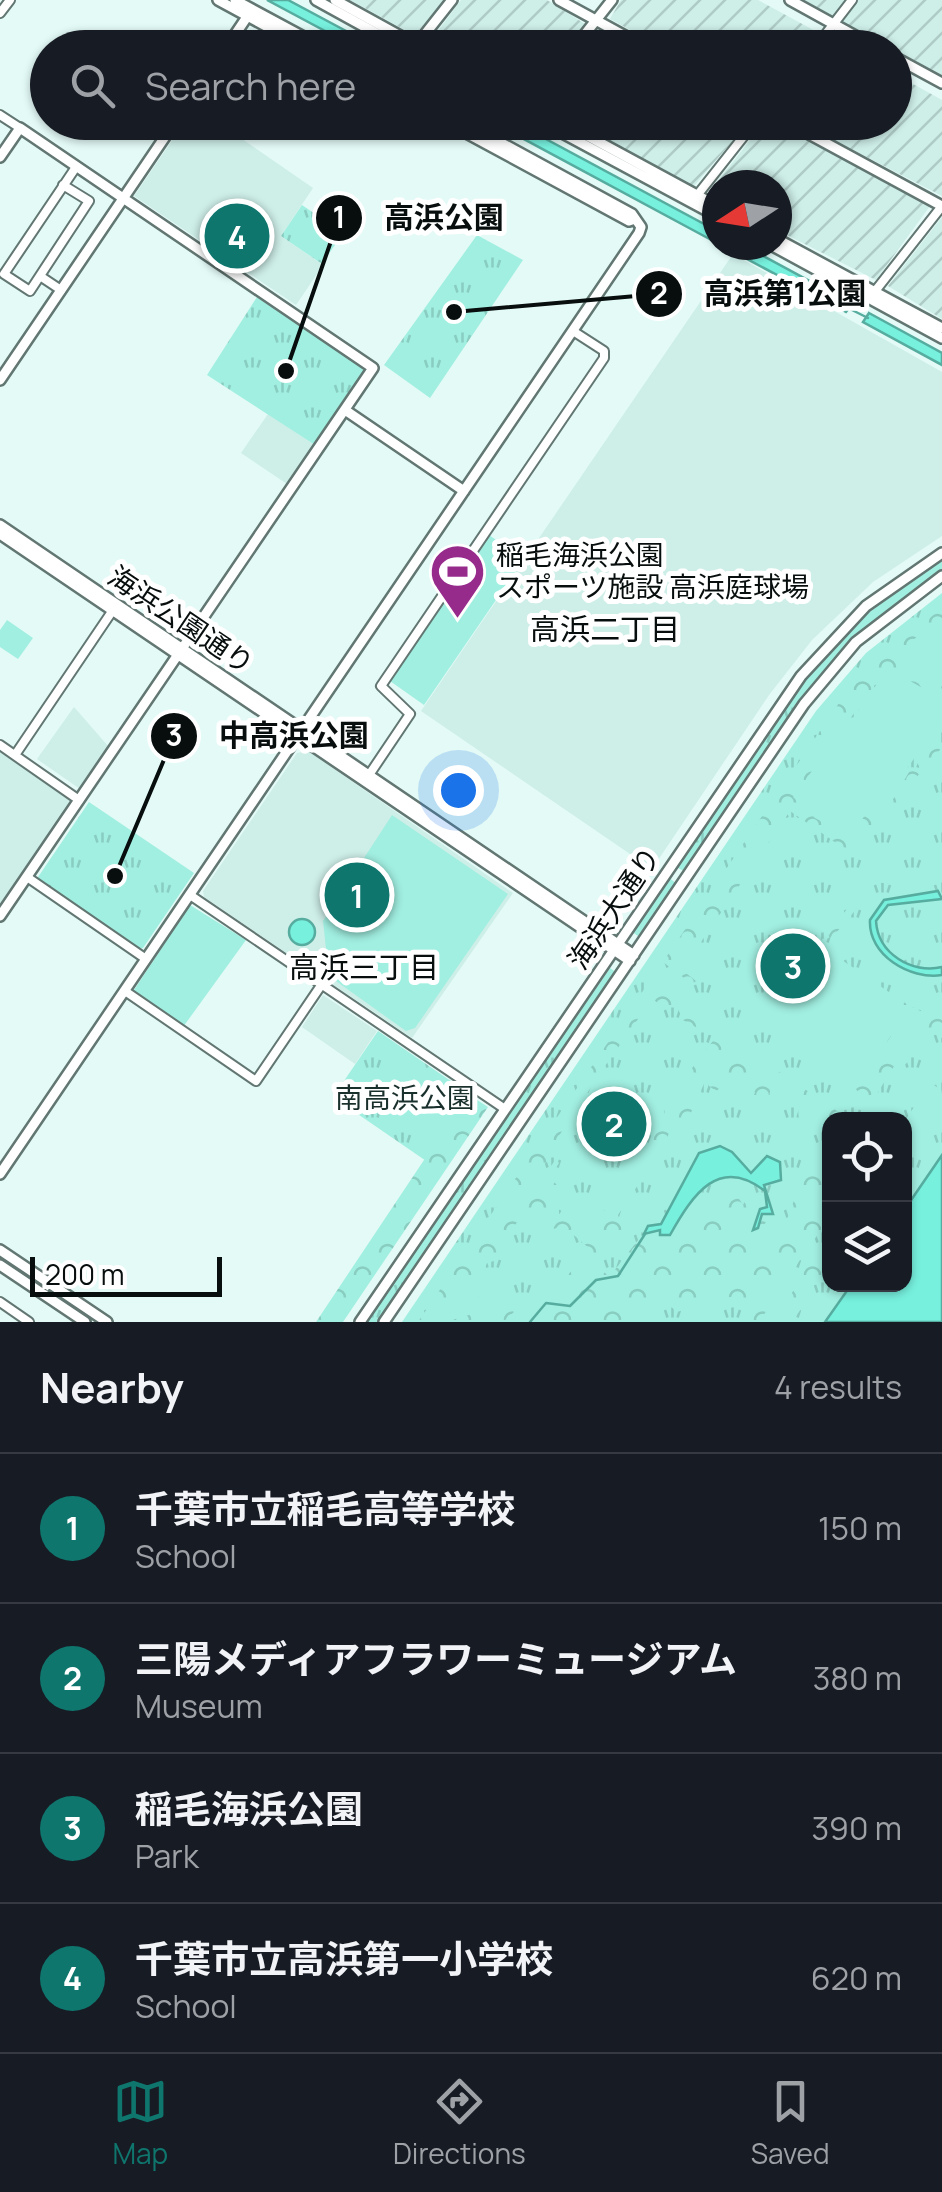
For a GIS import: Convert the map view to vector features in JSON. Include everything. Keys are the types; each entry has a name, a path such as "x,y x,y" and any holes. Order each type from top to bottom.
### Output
{"street":[{"path":"0,13 10,0"},
{"path":"218,0 287,30"},
{"path":"236,0 278,30"},
{"path":"316,0 370,30"},
{"path":"334,0 389,30"},
{"path":"430,30 452,0"},
{"path":"559,0 615,30"},
{"path":"588,30 612,0"},
{"path":"790,0 845,30"},
{"path":"829,30 852,0"},
{"path":"238,30 250,12"},
{"path":"912,66 942,82"},
{"path":"0,115 30,135"},
{"path":"0,157 20,128"},
{"path":"0,916 373,368 37,140"},
{"path":"0,380 163,140"},
{"path":"479,140 629,221 635,219"},
{"path":"0,1174 636,238 641,227 632,214 496,140"},
{"path":"578,140 702,201"},
{"path":"593,140 702,205"},
{"path":"694,199 741,140"},
{"path":"820,140 942,206 872,295"},
{"path":"64,185 89,200 30,291 4,274 76,167"},
{"path":"792,248 942,338"},
{"path":"792,255 942,328"},
{"path":"40,276 61,290"},
{"path":"368,775 410,714 381,686 605,356 574,331"},
{"path":"345,410 464,490"},
{"name":"海浜公園通り","path":"0,525 615,946"},
{"name":"海浜公園通り","path":"0,534 181,652"},
{"name":"海浜大通り","path":"360,1322 668,868 820,653 879,595 942,552"},
{"name":"海浜大通り","path":"384,1322 826,676 871,629 942,576"},
{"path":"14,756 113,610"},
{"name":"海浜公園通り","path":"300,733 368,775 632,958"},
{"path":"0,746 79,800"},
{"path":"668,868 685,880"},
{"path":"27,878 146,959"},
{"path":"190,895 505,1108"},
{"path":"124,991 256,1081 322,984"},
{"path":"0,1250 89,1319"},
{"path":"0,1264 89,1319 107,1322"},
{"path":"0,1302 29,1322"}],"shaded area":[{"path":"267,0 288,0 344,30 323,30"},
{"path":"350,0 446,0 419,30 405,30"},
{"path":"461,0 547,0 585,24 580,30 438,30"},
{"path":"621,0 758,0 813,30 630,30 610,19"},
{"path":"803,0 847,0 834,17"},
{"path":"857,0 942,0 942,75 912,59 912,30 858,30 841,21"},
{"path":"912,83 942,100 942,196 834,140 912,140"},
{"path":"172,140 244,140 313,188 281,236 323,265 296,305 134,196"},
{"path":"526,140 548,140 702,223 702,235"},
{"path":"609,140 733,140 708,170 702,170 694,186"},
{"path":"750,140 807,140 930,206 876,280 792,238 792,170 727,170"},
{"path":"942,217 942,319 888,286"},
{"path":"729,260 744,260 942,372 942,536 873,582 812,640 769,695 652,869 421,711"},
{"path":"749,260 771,260 852,304 846,312"},
{"path":"869,313 942,353 942,365 863,322"},
{"path":"268,414 315,445 287,484 241,453"},
{"path":"74,707 108,746 80,789 37,759"},
{"path":"308,751 513,893 412,1038 204,897 203,891 297,753"},
{"path":"0,752 69,799 70,804 0,907"},
{"path":"938,891 942,899 888,905 876,921 883,943 899,959 919,967 942,967 942,975 930,976 905,969 883,954 871,933 870,920 884,900"},
{"path":"302,919 311,923 315,932 311,941 302,945 293,941 289,932 293,923"},
{"path":"323,995 377,1031 355,1064 302,1027"},
{"path":"720,1146 732,1152 751,1173 767,1156 780,1162 781,1180 764,1185 773,1214 762,1214 758,1228 753,1230 760,1209 767,1207 765,1191 749,1181 721,1178 698,1194 670,1235 660,1235 660,1230 644,1234 648,1226 661,1224 699,1153"},
{"path":"942,1155 942,1322 825,1322 846,1292 912,1292 912,1199"}],"green space":[{"path":"302,205 343,233 322,264 281,236"},
{"path":"477,235 523,260 430,398 384,365"},
{"path":"257,297 362,367 364,374 315,445 207,375"},
{"name":"稲毛海浜公園 スポーツ施設 高浜庭球場","path":"489,535 524,559 424,705 390,681"},
{"path":"942,558 942,571 901,600 830,668 769,747 686,872 676,867 820,658 873,607"},
{"path":"942,593 942,1154 912,1200 912,1112 822,1112 822,1292 845,1292 824,1322 402,1322 816,711 866,653"},
{"path":"942,608 942,624 933,625 910,644 909,655 942,689 942,699 887,668 793,797 815,818 858,841 850,849 842,847 790,811 682,970 696,981 692,984 663,962 839,703 874,663"},
{"path":"7,620 33,638 18,659 0,647 0,630"},
{"path":"942,625 942,687 938,682 926,682 907,655 908,644 930,626"},
{"path":"888,668 942,704 942,718 880,808 873,803 851,835 797,798"},
{"path":"942,714 940,750 920,768 914,757"},
{"path":"912,767 919,774 870,840 851,832 874,805 888,808"},
{"path":"89,802 194,873 143,948 138,949 36,880"},
{"path":"392,815 508,894 415,1028 406,1031 329,976 323,921"},
{"path":"876,867 896,873 898,878 892,884 875,882 845,923 826,939"},
{"path":"668,877 677,884 638,936 631,931"},
{"path":"190,905 246,940 178,1034 130,996"},
{"path":"823,938 828,945 826,955 836,956 908,1005 937,1019 942,1013 942,1038 918,1025 900,1050 911,1058 904,1066 896,1063 875,1097 866,1101 855,1088 905,1016 823,963 813,952"},
{"path":"812,954 904,1016 861,1081 769,1019"},
{"path":"610,968 617,973 379,1322 365,1322"},
{"path":"649,982 675,1004 666,1008 652,999 617,1049 621,1056 611,1057 547,1154 552,1156 528,1182 549,1195 552,1188 541,1180 556,1159 559,1163 549,1179 559,1186 559,1214 568,1207 575,1209 574,1215 593,1225 640,1165 648,1170 618,1215 623,1229 618,1248 562,1282 590,1249 562,1225 550,1231 540,1209 532,1207 513,1229 504,1258 487,1263 477,1287 479,1298 438,1322 418,1322"},
{"path":"684,1006 710,1024 710,1035 683,1020 678,1009"},
{"name":"南高浜公園","path":"378,1031 477,1099 432,1165 333,1097"},
{"path":"716,1037 729,1038 725,1046 744,1048 839,1112 822,1112 822,1124 811,1127 799,1123 798,1107 791,1099 786,1103 777,1096 776,1089 770,1091 768,1109 750,1102 755,1093 747,1073 743,1087 723,1086 716,1091 709,1086 708,1075 689,1117 681,1116 686,1125 681,1131 671,1127 661,1156 653,1160 645,1150 665,1113 661,1098 674,1103 684,1094 679,1085"},
{"path":"424,1082 437,1096 442,1110 441,1126 432,1142 396,1119"},
{"path":"930,1082 942,1091 916,1130 911,1112"},
{"path":"468,1094 488,1107 343,1322 316,1322"},
{"path":"822,1166 822,1228 809,1248 787,1233 802,1172"},
{"path":"729,1196 738,1197 743,1205 748,1196 754,1197 754,1215 766,1222 760,1230 770,1230 804,1254 759,1322 748,1322 735,1296 720,1299 718,1306 695,1317 685,1310 676,1312 664,1298 662,1281 649,1300 650,1319 643,1322 526,1322 538,1303 571,1303 563,1291 600,1270 610,1276 642,1235 655,1231 669,1240 690,1213"},
{"path":"822,1243 822,1274 815,1285 800,1277"},
{"path":"800,1281 814,1290 792,1322 772,1322"},
{"path":"507,1305 514,1312 503,1322 445,1322 476,1313 477,1308"}],"waterway":[{"path":"848,308 868,318"},
{"path":"530,1322 546,1303 570,1306 596,1280 618,1276 645,1234"}],"place":[{"name":"千葉市立高浜第一小学校","path":"237,236"},
{"name":"高浜第1公園","path":"454,312"},
{"name":"高浜公園","path":"286,371"},
{"name":"稲毛海浜公園 スポーツ施設 高浜庭球場","path":"457,620"},
{"name":"中高浜公園","path":"115,876"},
{"name":"千葉市立稲毛高等学校","path":"357,895"},
{"name":"稲毛海浜公園","path":"793,966"},
{"name":"三陽メディアフラワーミュージアム","path":"614,1124"}],"district":[{"name":"高浜二丁目","path":"605,630"},
{"name":"高浜三丁目","path":"364,968"}]}
